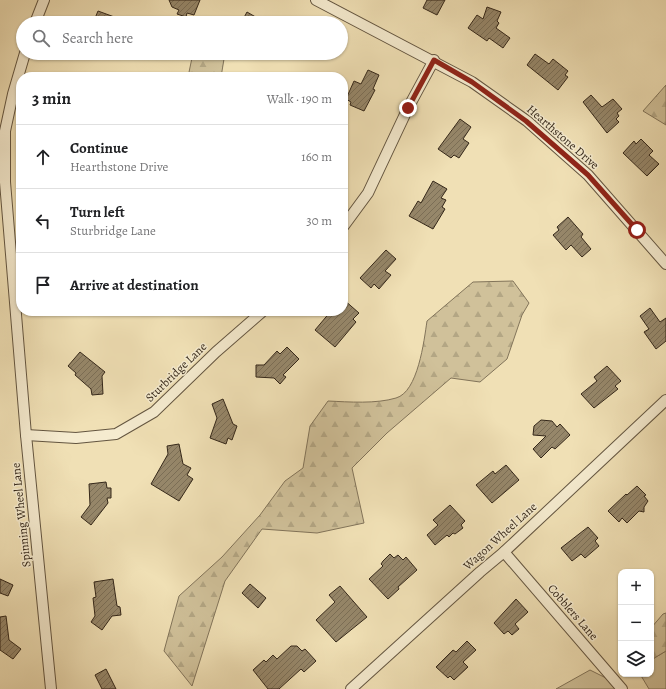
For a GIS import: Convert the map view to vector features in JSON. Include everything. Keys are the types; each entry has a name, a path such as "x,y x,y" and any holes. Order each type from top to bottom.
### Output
{"street":[{"path":"38,16 44,0"},
{"name":"Hearthstone Drive","path":"316,0 347,16"},
{"name":"Hearthstone Drive","path":"348,16 434,60 472,82 526,121 588,175 666,264"},
{"name":"Spinning Wheel Lane","path":"19,72 23,60"},
{"path":"348,219 368,193 408,108 434,60"},
{"name":"Spinning Wheel Lane","path":"16,84 5,138 6,182 16,308"},
{"name":"Spinning Wheel Lane","path":"17,316 26,435 51,689"},
{"name":"Sturbridge Lane","path":"26,435 76,438 116,434 154,412 216,352 257,316"},
{"name":"Wagon Wheel Lane","path":"352,689 480,572 504,552 666,400"},
{"name":"Cobblers Lane","path":"504,552 622,689"}],"green space":[{"path":"192,60 224,60 222,72 189,72"},
{"path":"666,85 666,125 643,111"},
{"path":"513,281 529,303 522,315 507,359 480,382 451,378 387,433 352,468 364,523 317,533 262,529 225,581 192,686 164,651 179,596 222,557 260,515 285,481 303,468 310,426 328,401 380,401 396,398 404,394 410,386 419,365 427,321 473,282"},
{"path":"666,613 666,651 654,658 654,624 663,614"},
{"path":"666,651 666,689 649,689 642,677 654,677 654,658"},
{"path":"590,670 606,678 616,689 556,689"}],"building":[{"path":"169,0 200,0 194,15 187,13 186,16 183,16 177,14 179,10 172,7"},
{"path":"427,0 445,0 437,15 423,8"},
{"path":"487,7 501,12 497,21 499,23 496,28 510,38 503,48 489,38 487,41 468,28 477,15 483,19"},
{"path":"98,11 112,16 96,16"},
{"path":"247,12 254,16 245,16"},
{"path":"535,54 549,64 553,59 568,71 565,75 568,77 558,90 527,65"},
{"path":"368,70 379,75 373,89 375,90 364,111 350,105 351,102 348,100 348,94 354,81 361,84"},
{"path":"591,95 602,107 613,99 622,109 617,113 619,116 616,119 619,122 607,133 583,102"},
{"path":"460,119 471,127 463,139 469,143 459,158 454,155 451,158 438,149"},
{"path":"641,139 653,151 649,155 659,164 647,176 623,153 634,141 636,144"},
{"path":"433,181 447,189 441,198 446,200 442,207 445,209 433,229 409,216 418,201 421,203"},
{"path":"568,217 583,234 581,237 591,249 582,257 571,245 566,250 553,235 559,230 557,227"},
{"path":"386,250 396,259 385,271 391,275 379,289 374,284 371,288 360,278"},
{"path":"348,303 359,313 353,319 356,322 335,347 315,330 327,316 348,316"},
{"path":"650,308 660,322 666,318 666,341 656,349 644,332 649,329 640,316"},
{"path":"287,347 299,359 283,375 286,377 280,384 274,378 256,377 256,365 264,365 277,351 280,354"},
{"path":"80,352 105,372 102,376 103,394 92,395 91,389 75,375 76,373 68,366"},
{"path":"607,366 621,381 615,386 618,389 594,408 581,394 597,381 594,377"},
{"path":"223,399 233,424 237,426 232,440 228,438 226,444 210,438 217,418 212,404"},
{"path":"541,420 552,421 557,427 560,424 570,435 555,449 552,447 541,458 533,449 546,436 533,435 534,426"},
{"path":"179,444 183,464 191,468 187,475 193,479 179,501 151,484 168,454 167,446"},
{"path":"506,465 519,480 492,503 476,485 493,471 495,474"},
{"path":"106,482 107,488 111,488 111,498 107,498 108,503 91,525 81,517 90,505 89,484"},
{"path":"637,486 646,495 644,496 648,501 644,507 644,512 639,511 627,523 622,518 619,522 608,511"},
{"path":"450,505 465,521 461,525 463,528 455,534 453,533 449,537 447,535 435,545 427,535 438,525 433,520"},
{"path":"588,527 598,538 595,541 599,546 585,558 581,554 572,561 561,548"},
{"path":"390,554 394,558 398,555 403,560 406,557 417,570 398,587 399,589 388,599 369,579 383,566 381,564"},
{"path":"0,579 13,585 8,596 0,593"},
{"path":"113,579 117,606 120,607 121,615 112,616 102,630 91,622 95,616 93,598 96,597 94,582"},
{"path":"250,584 266,598 258,608 242,593"},
{"path":"340,586 367,617 336,642 316,620 335,602 329,595"},
{"path":"516,599 528,612 515,624 519,629 512,635 508,631 504,634 494,623"},
{"path":"6,616 9,640 21,649 13,659 0,650 0,617"},
{"path":"467,641 476,650 463,662 468,667 454,680 450,676 448,678 436,667 453,650 456,652"},
{"path":"291,646 297,646 302,651 305,649 316,661 304,672 301,669 279,689 268,689 253,670 264,660 266,662 273,655 277,659"},
{"path":"106,669 116,689 102,689 95,675"}],"route":[{"path":"408,108 434,60 472,82 526,121 588,175 637,230"}]}
